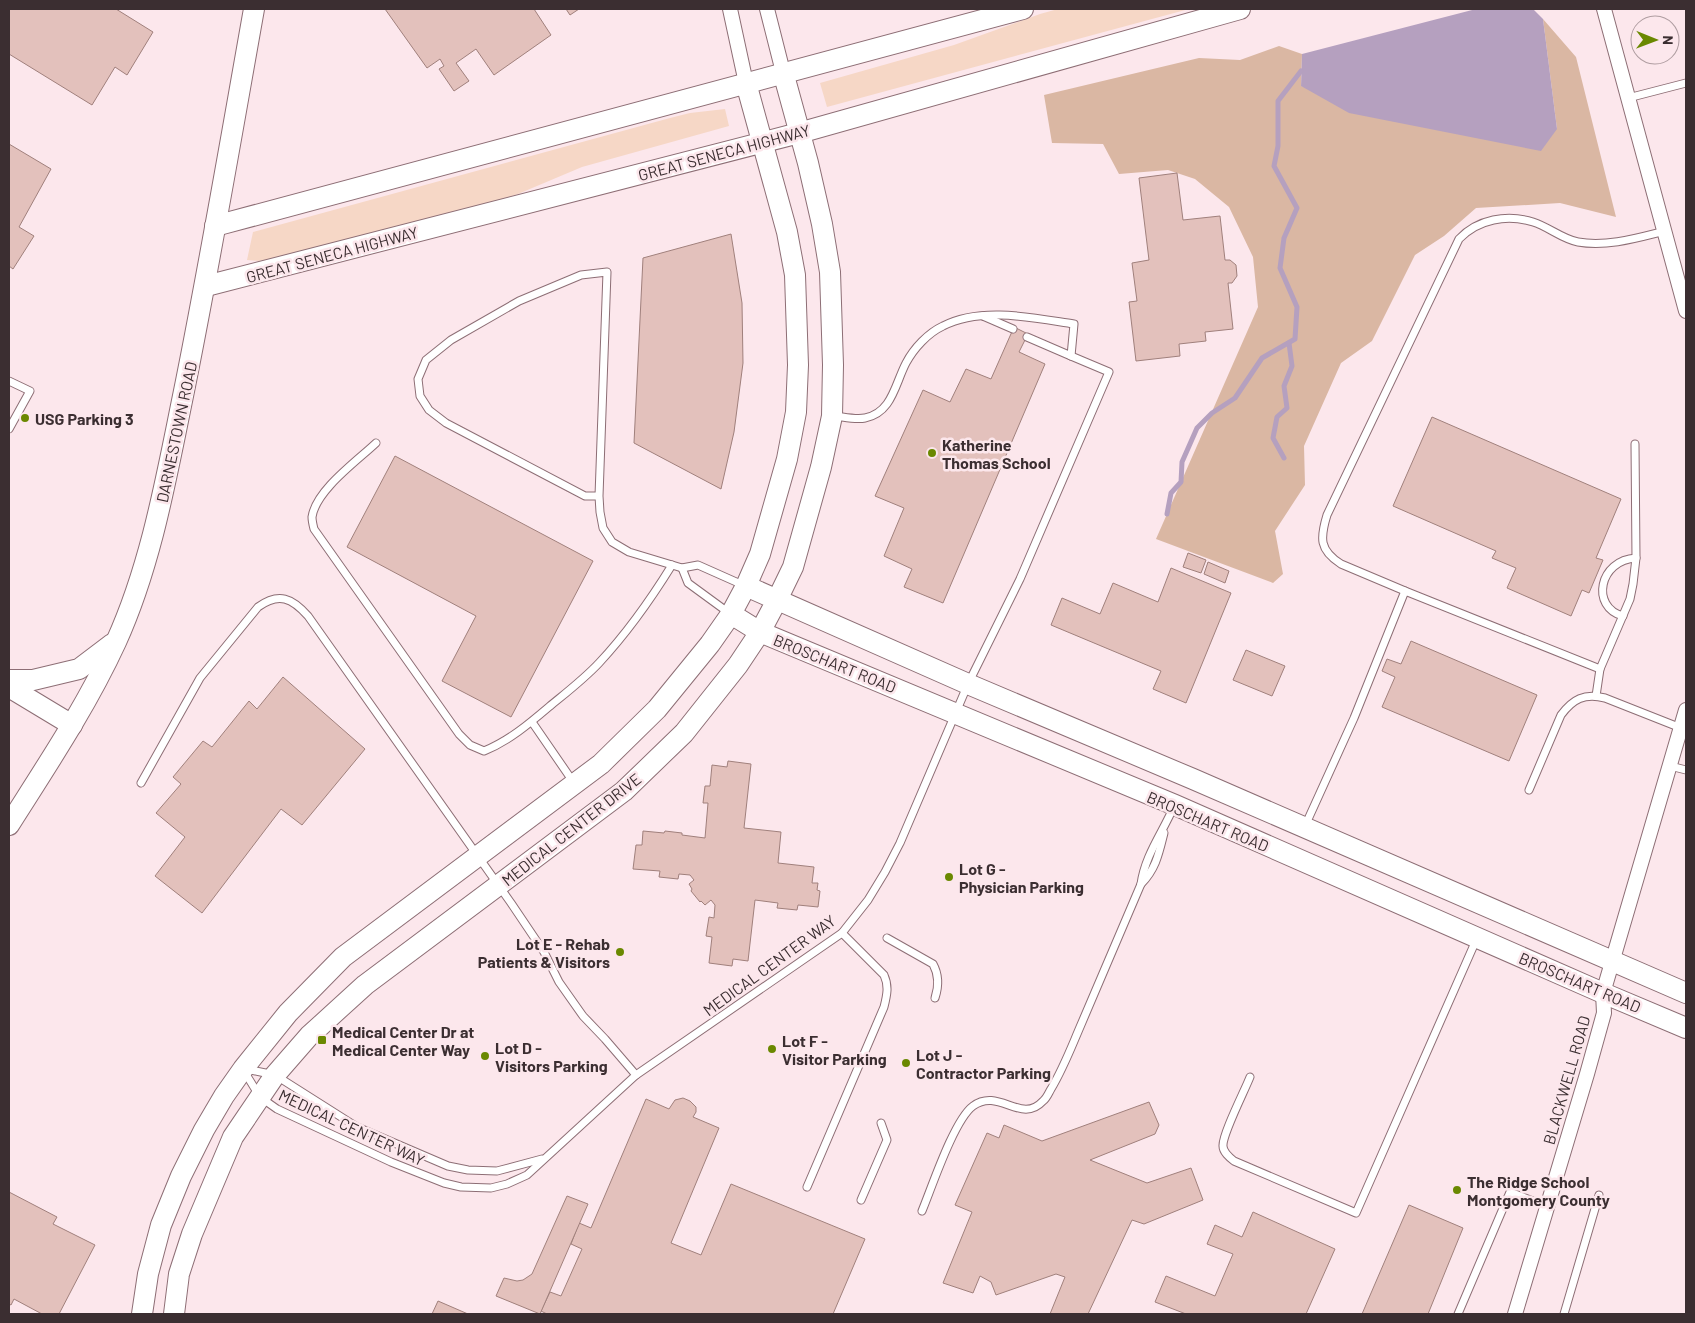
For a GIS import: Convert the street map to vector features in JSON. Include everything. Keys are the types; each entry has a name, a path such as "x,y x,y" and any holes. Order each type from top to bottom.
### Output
{"street":[{"name":"DARNESTOWN ROAD","path":"9,825 72,725 116,642 138,587 159,514 206,286 254,9"},
{"name":"MEDICAL CENTER DRIVE","path":"142,1314 148,1274 159,1233 181,1176 204,1130 243,1069 288,1013 343,957 478,858 601,764 657,709 710,644 731,614 746,586 760,554 787,459 796,412 798,365 795,275 788,232 746,83 730,9"},
{"name":"MEDICAL CENTER DRIVE","path":"174,1314 179,1274 192,1234 232,1137 275,1075 308,1036 365,985 624,791 684,733 738,665 760,632 793,567 821,467 832,416 833,365 830,272 822,224 808,163 767,9"},
{"path":"215,226 1023,9"},
{"name":"GREAT SENECA HIGHWAY","path":"206,286 799,133 1240,9"},
{"path":"1604,9 1686,311"},
{"name":"BROSCHART ROAD","path":"746,586 968,684 1193,779 1686,993"},
{"name":"BROSCHART ROAD","path":"731,614 760,632 1174,805 1686,1028"},
{"path":"9,680 33,680 79,669 116,642"},
{"path":"9,687 72,725"},
{"name":"BLACKWELL ROAD","path":"1515,1314 1604,1013 1603,993 1686,710"}],"lane":[{"path":"1628,98 1686,83"},
{"path":"1600,669 1341,564 1325,550 1322,540 1323,528 1327,515 1459,239 1467,230 1479,223 1506,218 1533,222 1563,237 1584,243 1612,243 1665,231"},
{"path":"599,496 585,496 446,423 429,410 420,396 418,379 426,360 451,340 519,301 581,275 606,272 599,496 603,528 612,542 629,552 682,568 698,565 746,586"},
{"path":"832,416 864,418 876,414 888,405 906,362 921,342 943,326 980,314 1023,317 1074,324 1071,356 1027,336"},
{"path":"980,314 1013,330"},
{"name":"MEDICAL CENTER WAY","path":"243,1069 260,1097 277,1109 391,1162 444,1183 461,1187 491,1188 507,1184 527,1175 636,1075 842,933 868,900 900,843 968,684 1020,579 1109,372 1071,356"},
{"path":"9,381 30,391 9,429"},
{"path":"376,443 327,488 318,502 312,518 314,529 459,734 470,745 484,750 496,746 532,722 598,664 630,626 657,589 672,564"},
{"path":"1596,696 1600,669 1630,599 1636,558 1635,444"},
{"path":"1623,616 1615,614 1609,609 1602,589 1611,567 1627,559 1636,558"},
{"path":"682,568 688,583 731,614"},
{"path":"1304,828 1354,718 1405,591"},
{"path":"141,783 200,678 258,607 266,601 282,598 291,600 308,616 498,885 544,952 559,982 583,1016 636,1075"},
{"path":"1528,790 1565,710 1568,705 1577,699 1596,696 1605,698 1681,728"},
{"path":"532,722 575,784"},
{"path":"1670,766 1686,770"},
{"path":"922,1211 955,1130 963,1116 973,1106 983,1101 995,1100 1020,1110 1031,1108 1043,1102 1061,1073 1141,884 1143,870 1174,805"},
{"path":"807,1187 887,995 888,984 884,975 842,933"},
{"path":"886,938 933,964 938,978 934,998"},
{"path":"1250,1077 1226,1134 1223,1146 1227,1156 1234,1161 1356,1213 1477,938"},
{"name":"MEDICAL CENTER WAY","path":"243,1069 275,1075 357,1127 448,1166 468,1170 497,1171 545,1159"},
{"path":"861,1200 887,1140 881,1123"},
{"path":"1458,1314 1510,1192 1548,1206"},
{"path":"1564,1314 1599,1195"}],"shaded area":[{"path":"1058,9 1189,9 827,107 820,83 954,45"},
{"path":"1476,9 1533,9 1543,19 1557,129 1541,151 1349,113 1301,86 1302,54"},
{"path":"1543,19 1576,57 1616,217 1560,203 1476,208 1444,236 1415,255 1372,341 1341,363 1304,446 1305,485 1275,531 1283,574 1273,583 1156,539 1258,307 1253,257 1229,207 1195,179 1168,170 1119,174 1103,144 1052,143 1044,95 1199,58 1240,60 1279,46 1302,54 1301,86 1557,129"},
{"path":"725,109 729,126 582,167 518,194 284,257 259,261 247,260 253,232 670,118 690,113"}],"building":[{"path":"9,9 116,9 153,32 127,75 115,67 92,105 9,54"},
{"path":"385,9 534,9 551,35 494,75 476,49 456,63 469,81 454,91 439,69 444,66 440,59 427,68"},
{"path":"566,9 579,9 570,15"},
{"path":"9,144 51,169 19,227 34,236 13,269 9,266"},
{"path":"1177,173 1183,220 1220,216 1225,260 1230,260 1236,265 1237,276 1232,283 1228,283 1233,329 1205,332 1206,341 1179,344 1180,356 1136,361 1129,302 1137,301 1132,263 1149,260 1139,178"},
{"path":"731,234 742,303 743,363 734,432 721,489 634,443 643,258"},
{"path":"1014,327 1028,334 1019,352 1045,364 943,603 904,587 912,569 884,556 904,508 875,496 923,390 950,402 966,369 991,379"},
{"path":"1432,417 1621,499 1596,558 1603,560 1589,593 1582,590 1571,616 1507,588 1516,568 1492,558 1496,551 1393,506"},
{"path":"395,456 593,561 511,717 442,681 476,616 347,547"},
{"path":"1188,553 1206,560 1201,573 1183,567"},
{"path":"1208,562 1229,571 1225,583 1204,574"},
{"path":"1171,568 1231,593 1186,703 1153,689 1161,671 1051,625 1062,598 1100,614 1113,583 1158,602"},
{"path":"1411,641 1537,695 1509,761 1382,707 1395,677 1382,671 1387,659 1401,664"},
{"path":"1246,650 1285,666 1272,696 1233,680"},
{"path":"283,677 365,749 302,825 281,809 202,913 155,876 185,837 156,813 181,784 173,777 203,741 212,747 249,701 257,709"},
{"path":"728,761 751,764 744,828 781,832 778,863 814,867 812,883 818,883 817,890 820,891 818,907 798,905 797,910 777,908 778,903 755,900 748,961 733,959 732,966 709,963 712,937 706,936 709,917 714,918 715,905 711,900 705,905 700,902 691,891 692,889 689,884 694,880 690,875 679,874 678,879 659,877 660,871 633,869 636,845 642,845 643,831 664,833 665,831 705,838 708,803 703,803 705,786 710,786 712,765 727,767"},
{"path":"683,1098 690,1101 696,1107 693,1117 719,1128 671,1243 701,1255 731,1184 865,1239 833,1314 547,1314 541,1311 550,1292 561,1296 582,1249 571,1244 579,1223 591,1228 646,1099 669,1109 675,1100"},
{"path":"1149,1102 1159,1125 1155,1134 1090,1160 1147,1183 1191,1168 1203,1200 1144,1224 1132,1220 1088,1314 1050,1314 1065,1277 1056,1274 996,1295 991,1282 980,1276 973,1293 943,1283 972,1212 955,1205 987,1133 999,1138 1004,1125 1042,1141"},
{"path":"9,1192 57,1217 53,1224 95,1245 59,1314 42,1314 14,1299 11,1305 9,1304"},
{"path":"567,1196 588,1204 540,1314 496,1296 504,1278 517,1281 523,1280 532,1274"},
{"path":"1409,1205 1463,1228 1428,1314 1362,1314"},
{"path":"1253,1212 1335,1249 1306,1314 1186,1314 1155,1302 1166,1276 1215,1296 1233,1254 1207,1244 1215,1225 1242,1237"},
{"path":"438,1301 468,1314 432,1314"}],"waterway":[{"path":"1167,514 1171,493 1181,482 1182,462 1197,428 1212,413 1235,398 1262,358 1295,339 1297,307 1280,268 1284,238 1297,208 1274,166 1278,146 1278,101 1301,71"},
{"path":"1284,458 1273,438 1277,417 1287,408 1284,386 1292,366 1289,343"}],"place":[{"name":"USG Parking 3","path":"25,418"},
{"name":"Katherine Thomas School","path":"932,453"},
{"name":"Lot G - Physician Parking","path":"949,877"},
{"name":"Lot E - Rehab Patients & Visitors","path":"620,952"},
{"name":"Medical Center Dr at Medical Center Way","path":"322,1040"},
{"name":"Lot F - Visitor Parking","path":"772,1049"},
{"name":"Lot D - Visitors Parking","path":"485,1056"},
{"name":"Lot J - Contractor Parking","path":"906,1063"},
{"name":"The Ridge School Montgomery County","path":"1457,1190"}]}
